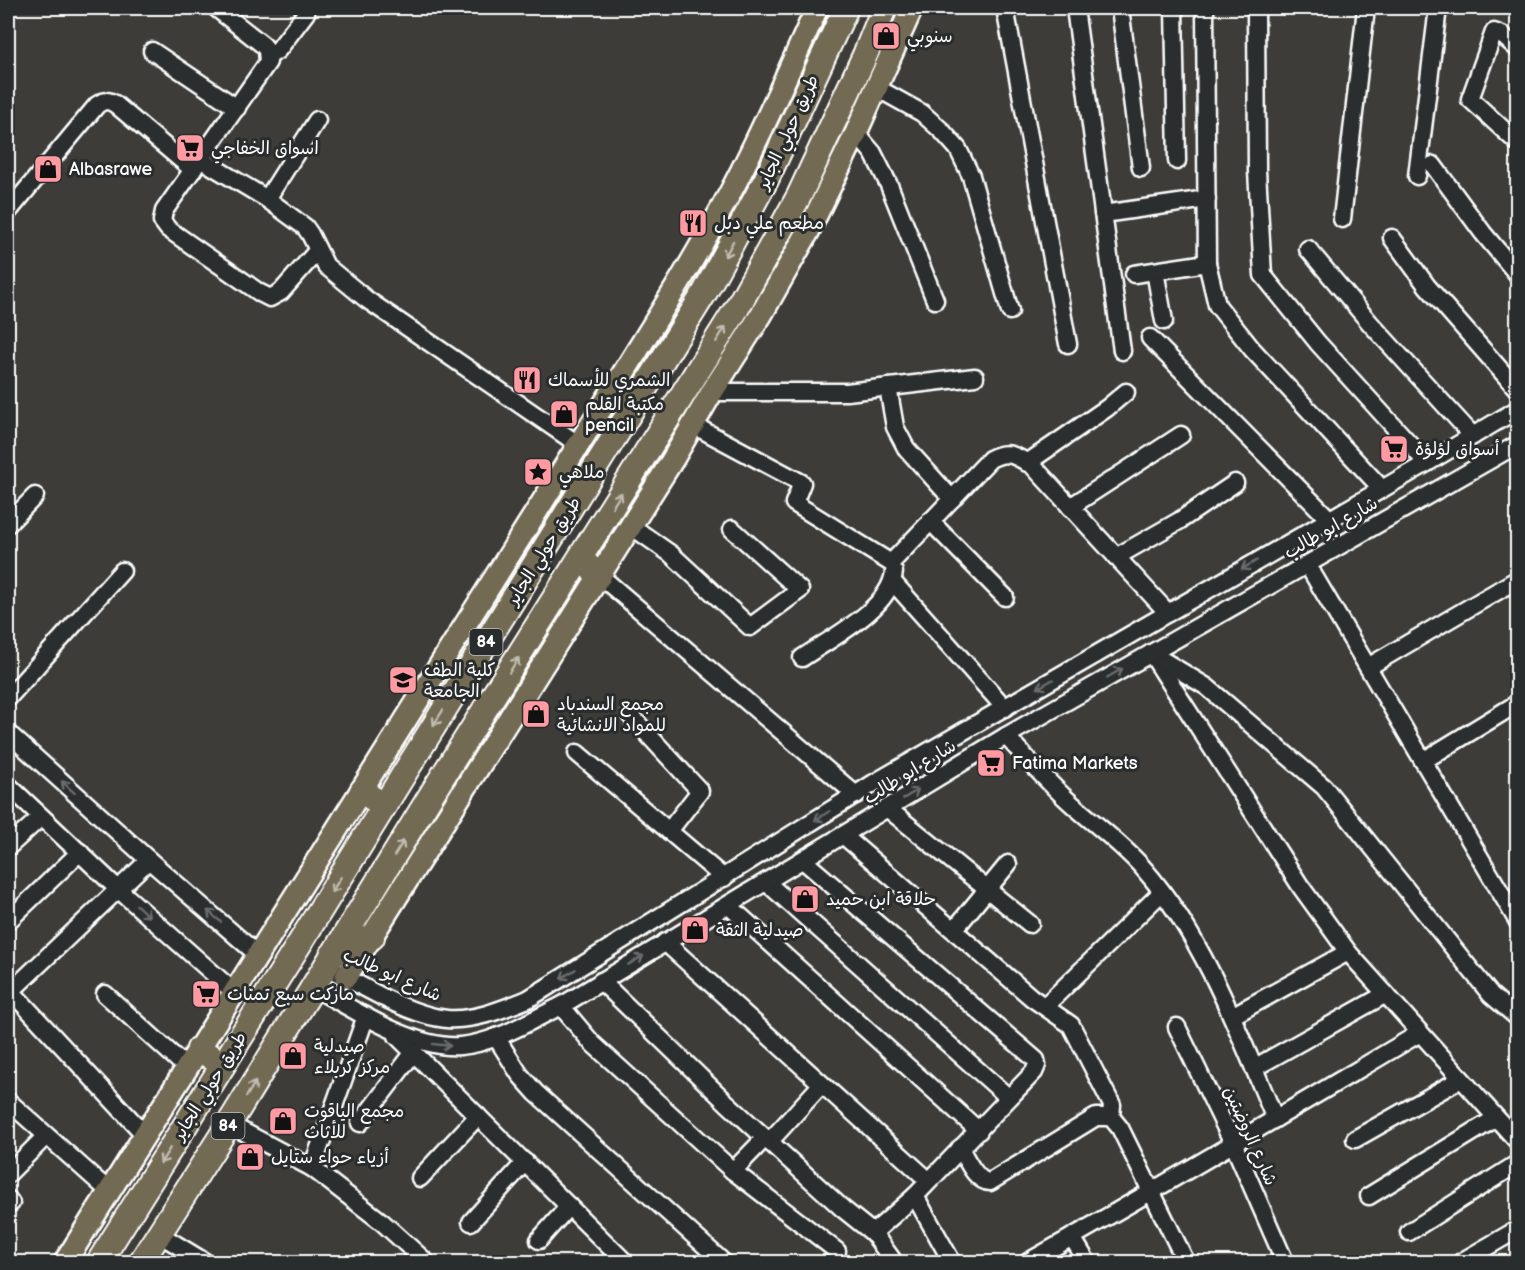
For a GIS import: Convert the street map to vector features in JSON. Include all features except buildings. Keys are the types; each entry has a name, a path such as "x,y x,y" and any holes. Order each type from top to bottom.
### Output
{"highway":[{"name":"طريق حولي الجاير","path":"99,1263 639,400 726,256 766,180 846,8"},
{"name":"طريق حولي الجاير","path":"141,1263 313,987 335,966 580,559 737,308 799,196 865,55 884,8"},
{"path":"832,39 836,49 844,56 854,58 865,55"},
{"path":"801,106 811,104 822,106 830,113 834,123"},
{"path":"616,385 639,400"},
{"path":"580,559 599,575"},
{"path":"362,791 384,806"},
{"path":"335,966 372,937"},
{"path":"193,1058 224,1065"}],"main road":[{"path":"65,1263 579,445 698,251 771,110 817,8"},
{"path":"372,937 761,315 808,232 877,88 912,8"}],"street":[{"path":"216,8 262,45 269,56"},
{"path":"1005,8 1068,344"},
{"path":"1075,8 1122,351"},
{"path":"1120,8 1141,168"},
{"path":"1174,8 1177,161"},
{"path":"1205,8 1207,263 1217,305 1252,349 1382,489"},
{"path":"1256,8 1257,171 1263,275 1318,343 1427,463"},
{"path":"1342,219 1366,8"},
{"path":"1417,176 1438,8"},
{"path":"306,13 279,50 269,56 264,68 237,108 164,211 162,221 168,229 270,298 276,297 317,251"},
{"path":"1518,49 1502,35 1494,32 1470,99 1518,143"},
{"path":"152,51 237,108"},
{"path":"877,88 922,113 958,149 971,176 1010,311"},
{"path":"8,212 97,105 109,100 197,164 267,199 305,227 314,240 317,251 334,274 366,299 579,445"},
{"path":"267,199 317,120"},
{"path":"856,133 873,153 889,184 935,300"},
{"path":"1433,165 1518,275"},
{"path":"1103,214 1207,199"},
{"path":"1392,238 1428,286 1518,390"},
{"path":"1308,249 1370,323 1473,436"},
{"path":"1134,274 1207,263"},
{"path":"1155,271 1164,321"},
{"path":"1150,338 1329,519"},
{"path":"712,392 847,392 975,377"},
{"path":"888,387 895,427 906,448 952,499"},
{"path":"1027,463 1107,408 1126,392"},
{"name":"شارع ابو طالب","path":"335,966 369,989 425,1016 448,1019 465,1018 498,1011 528,999 856,795 1518,409"},
{"path":"693,425 802,483 794,503 891,563 894,571 893,582 876,607 802,658"},
{"path":"1070,507 1181,435"},
{"name":"شارع ابو طالب","path":"313,987 415,1040 445,1046 467,1045 496,1037 561,1006 804,861 1006,736 1518,444"},
{"path":"891,563 990,459 1001,453 1013,455 1027,463 1168,613"},
{"path":"1116,557 1179,520 1235,483"},
{"path":"8,524 35,496"},
{"path":"930,522 1005,597"},
{"path":"631,526 671,554 750,627 800,591 732,529"},
{"path":"1307,564 1515,913"},
{"path":"8,698 122,571"},
{"path":"599,575 856,795"},
{"path":"1368,667 1518,579"},
{"path":"893,582 1005,708"},
{"path":"1151,653 1301,887 1348,952 1518,1143"},
{"path":"1151,653 1207,687 1324,787 1491,995 1518,1018"},
{"path":"1067,671 1081,693"},
{"path":"1423,761 1518,703"},
{"path":"630,715 700,791 669,831"},
{"path":"8,733 148,860 258,954"},
{"path":"1006,736 1041,776 1144,869 1180,915 1232,1016 1275,1119"},
{"path":"577,753 724,878"},
{"path":"8,785 118,889 234,992"},
{"path":"888,808 1030,924"},
{"path":"8,847 41,817"},
{"path":"844,836 1045,1006 1071,1025 1112,1105 1111,1117 1120,1128 1152,1193 1179,1260"},
{"path":"8,921 80,852"},
{"path":"146,1135 9,992 148,860"},
{"path":"804,861 1036,1060 1037,1065 1034,1072 1008,1097 979,1131 928,1180 915,1196 873,1233"},
{"path":"954,930 1008,864"},
{"path":"766,882 1008,1097"},
{"path":"1045,1006 1162,892"},
{"path":"728,905 979,1131"},
{"path":"665,942 928,1180"},
{"path":"1232,1016 1348,952"},
{"path":"601,981 767,1140 873,1233 891,1261"},
{"path":"312,1168 362,1013 360,998 369,989"},
{"path":"105,994 193,1058"},
{"path":"1254,1068 1386,994"},
{"path":"561,1006 592,1043 733,1172 837,1251"},
{"path":"388,1027 626,1263"},
{"name":"شارع الروضتين","path":"1178,1027 1233,1143 1285,1263"},
{"path":"1028,1263 1152,1193 1420,1033"},
{"path":"496,1037 520,1075 536,1093 723,1263"},
{"path":"360,1123 414,1052"},
{"path":"1355,1139 1461,1078"},
{"path":"733,1172 821,1084"},
{"path":"8,1101 110,1192"},
{"path":"420,1178 478,1116"},
{"path":"960,1149 979,1178 990,1182 1096,1117 1111,1117"},
{"path":"1369,1196 1496,1118"},
{"path":"229,1124 312,1168 382,1222 426,1263"},
{"path":"8,1174 46,1136"},
{"path":"471,1222 525,1162"},
{"path":"1409,1232 1518,1163"},
{"path":"915,1196 952,1263"},
{"path":"539,1240 569,1206"},
{"path":"1461,1263 1518,1229"},
{"path":"159,1234 205,1263"},
{"path":"1072,1238 1087,1263"}],"place":[{"name":"سنوبي","path":"886,36"},
{"name":"اسواق الخفاجي","path":"190,148"},
{"name":"Albasrawe","path":"48,169"},
{"name":"مطعم علي دبل","path":"693,223"},
{"name":"الشمري للأسماك","path":"527,380"},
{"name":"مكتبة القلم pencil","path":"564,414"},
{"name":"أسواق لؤلؤة","path":"1394,449"},
{"name":"ملاهي","path":"538,472"},
{"name":"كلية الطف الجامعة","path":"403,680"},
{"name":"مجمع السندباد للمواد الانشائية","path":"536,714"},
{"name":"Fatima Markets","path":"991,763"},
{"name":"حلاقة ابن حميد","path":"805,899"},
{"name":"صيدلية الثقة","path":"695,930"},
{"name":"ماركت سبع تمنات","path":"206,994"},
{"name":"صيدلية مركز كربلاء","path":"293,1056"},
{"name":"مجمع الياقوت للأثاث","path":"283,1121"},
{"name":"أزياء حواء ستايل","path":"250,1157"}]}
